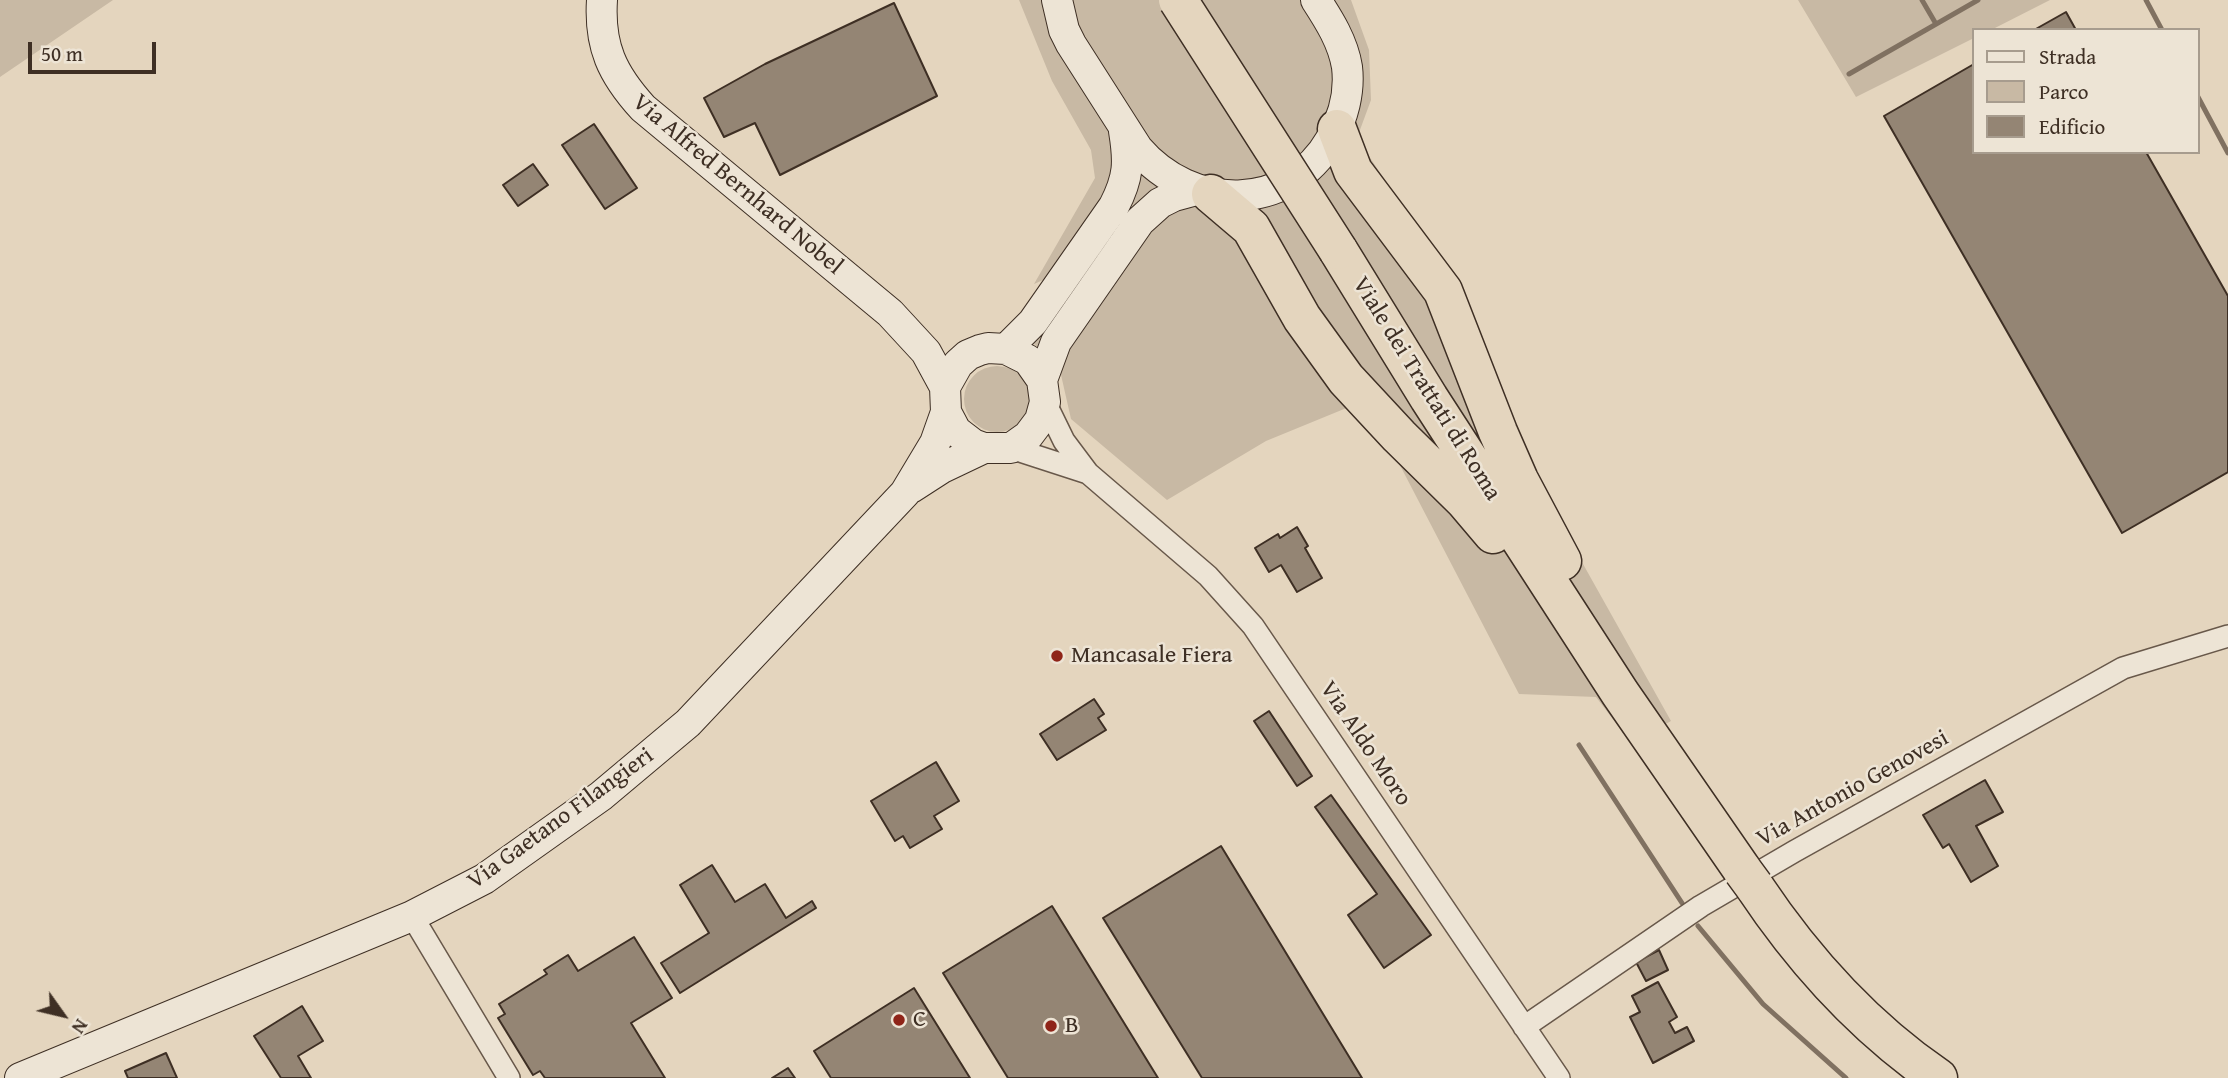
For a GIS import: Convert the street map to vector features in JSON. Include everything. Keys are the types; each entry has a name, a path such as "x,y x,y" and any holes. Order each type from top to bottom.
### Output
{"highway":[{"name":"Viale dei Trattati di Roma","path":"1178,0 1345,246"},
{"name":"Viale dei Trattati di Roma","path":"1199,0 1345,246 1429,398 1624,690 1663,757 1782,928 1830,984 1894,1044 1938,1078"},
{"path":"1337,130 1353,171 1443,291 1520,481 1545,532 1604,633 1624,690"},
{"path":"1204,192 1251,228 1302,318 1346,379 1465,501 1500,542 1588,661 1624,690"}],"street":[{"name":"Via Alfred Bernhard Nobel","path":"602,0 602,28 606,52 626,90 643,108 743,193 890,313 926,352 946,399"},
{"path":"1057,0 1063,30 1123,127 1150,163 1162,173 1204,192 1232,197 1281,185 1300,174 1315,161 1337,130 1347,96 1347,66 1336,34 1316,0"},
{"path":"1123,127 1129,162 1121,191 1114,206 1033,323 993,349 968,355 958,363 946,399 956,431 974,444 997,448 1028,436 1040,420 1056,342 1140,221 1160,203 1174,196 1204,192"},
{"name":"Via Alfred Bernhard Nobel","path":"890,313 940,340 993,349"},
{"path":"993,349 1028,360 1044,391"},
{"name":"Via Aldo Moro","path":"1044,391 1064,441 1088,473 1208,576 1253,626 1559,1078"},
{"name":"Via Gaetano Filangieri","path":"905,493 935,443 946,399"},
{"name":"Via Aldo Moro","path":"997,448 1088,473"},
{"name":"Via Gaetano Filangieri","path":"19,1078 412,916 484,879 601,796 669,741 905,493 942,468 997,448"},
{"name":"Via Antonio Genovesi","path":"1524,1027 1679,919 1795,850 2123,668 2228,636"},
{"path":"412,916 509,1078"}],"green space":[{"path":"0,0 113,0 0,77"},
{"path":"1019,0 1351,0 1369,50 1371,100 1357,138 1451,280 1532,473 1671,721 1631,743 1596,697 1519,694 1366,400 1266,441 1167,500 1071,419 1059,366 1033,343 1075,266 1034,284 1095,178 1091,150 1052,81"},
{"path":"1798,0 2050,0 1995,28 1972,28 1972,39 1856,97"},
{"path":"997,366 1010,369 1020,376 1027,386 1030,399 1027,412 1020,422 1010,429 997,432 984,429 974,422 967,412 964,399 967,386 974,376 984,369"}],"building":[{"path":"894,3 937,96 780,175 755,123 724,137 704,98 765,64"},
{"path":"2066,12 2075,28 2038,28"},
{"path":"1972,65 1972,154 2147,154 2228,296 2228,472 2122,533 1884,116"},
{"path":"594,124 637,188 605,209 562,145"},
{"path":"533,164 548,185 518,206 503,185"},
{"path":"1297,527 1322,578 1297,592 1281,565 1269,572 1255,548 1278,534 1280,538"},
{"path":"1094,699 1104,714 1098,718 1106,730 1057,760 1040,734"},
{"path":"1269,711 1312,776 1297,786 1254,721"},
{"path":"936,762 959,801 934,816 942,829 910,848 903,836 895,841 871,801"},
{"path":"1985,780 2003,812 1976,826 1998,866 1971,882 1949,844 1943,848 1923,815"},
{"path":"1331,795 1431,935 1384,968 1348,915 1377,894 1315,807"},
{"path":"1221,846 1362,1078 1202,1078 1103,918"},
{"path":"712,865 735,902 765,884 786,918 812,901 816,908 680,993 661,963 709,933 680,885"},
{"name":"B","path":"1052,906 1158,1078 1008,1078 943,973"},
{"path":"634,937 672,998 631,1023 665,1078 545,1078 540,1071 533,1075 498,1018 505,1014 499,1004 547,974 544,970 568,955 578,971"},
{"path":"1659,950 1668,970 1646,981 1636,962"},
{"path":"1658,982 1677,1017 1669,1022 1675,1033 1687,1027 1694,1041 1653,1063 1630,1017 1640,1012 1632,996"},
{"name":"C","path":"914,988 970,1078 831,1078 814,1051"},
{"path":"302,1006 323,1041 298,1056 311,1078 281,1078 254,1036"},
{"path":"166,1053 177,1078 128,1078 125,1071"},
{"path":"788,1068 795,1078 772,1078"}],"waterway":[{"path":"1922,0 1936,24"},
{"path":"1849,74 1978,0"},
{"path":"2146,0 2161,28"},
{"path":"2200,101 2228,153"},
{"path":"1579,745 1682,903"},
{"path":"1698,926 1763,1004 1846,1078"}],"place":[{"name":"Mancasale Fiera","path":"1057,656"},
{"name":"C","path":"899,1020"},
{"name":"B","path":"1051,1026"}]}
